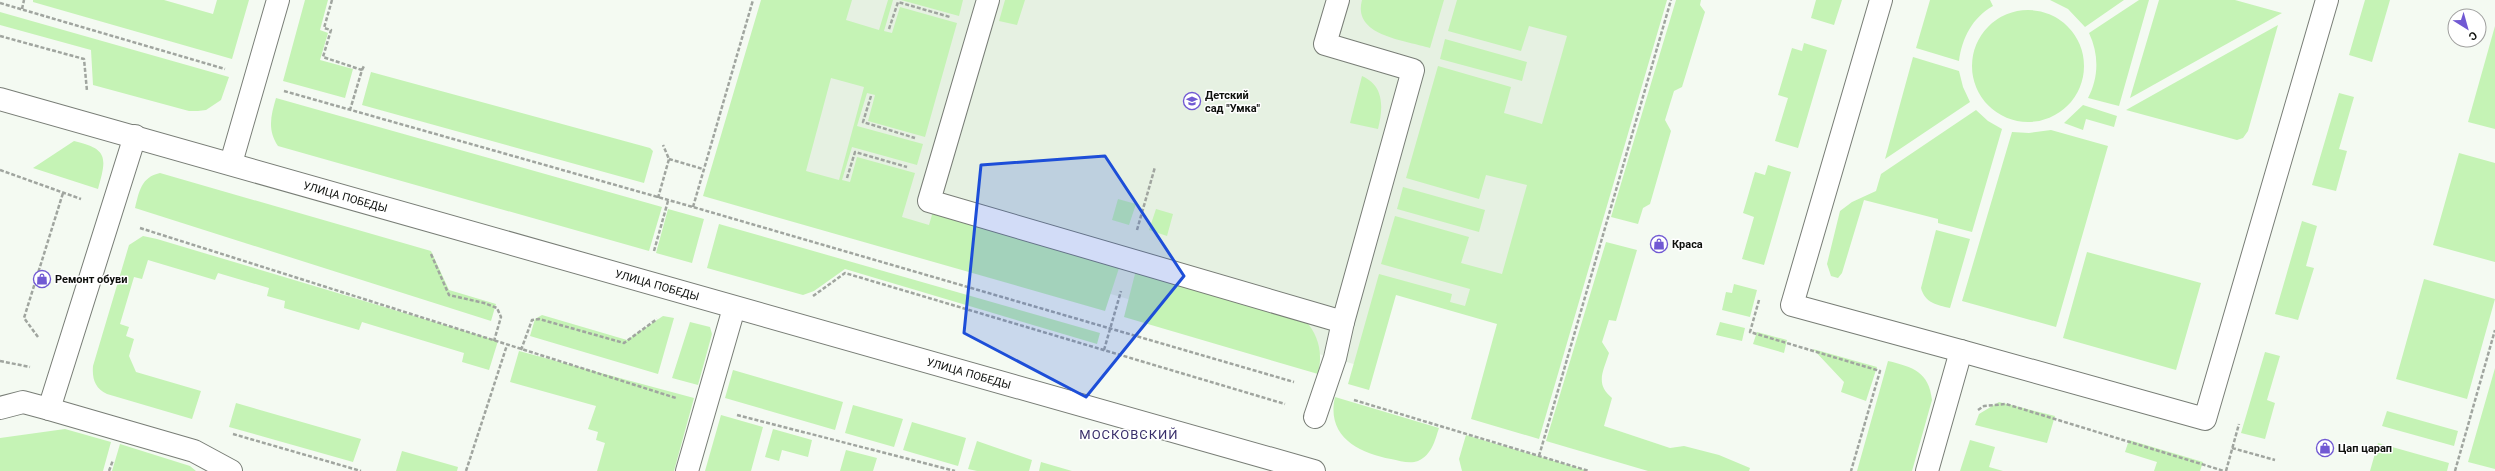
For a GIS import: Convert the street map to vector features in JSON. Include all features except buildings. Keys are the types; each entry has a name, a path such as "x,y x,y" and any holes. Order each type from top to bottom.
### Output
{"street":[{"path":"231,163 278,0"},
{"path":"988,0 929,201 1343,322"},
{"path":"1316,416 1335,358 1343,322 1413,70 1325,44 1338,0"},
{"path":"1881,0 1792,305 2205,419 2327,0"},
{"name":"УЛИЦА ПОБЕДЫ","path":"0,99 231,163 734,308 1314,471"},
{"path":"48,409 135,136"},
{"path":"687,471 704,407 734,308"},
{"path":"1927,471 1961,352"},
{"path":"0,408 23,402 194,451 231,471"}],"path":[{"path":"22,9 24,0"},
{"path":"332,0 324,28 331,30 323,57 362,70"},
{"path":"693,207 753,0"},
{"path":"1539,456 1670,0"},
{"path":"889,29 898,2 958,20"},
{"path":"0,3 234,71 254,83 693,207 1324,391 1589,471"},
{"path":"0,36 84,59 87,94"},
{"path":"350,110 364,66"},
{"path":"871,96 863,122 916,138"},
{"path":"658,198 669,159 663,145"},
{"path":"847,178 855,152 908,167"},
{"path":"669,159 704,170"},
{"path":"0,170 112,209 126,224 522,350 704,407 955,471"},
{"path":"37,342 38,336 24,318 63,193"},
{"path":"652,255 668,200"},
{"path":"423,251 431,253 449,295 484,303 497,308 501,317 494,341"},
{"path":"807,299 845,273 1316,416"},
{"path":"522,350 532,320 539,319 624,343 658,318"},
{"path":"2455,471 2495,330"},
{"path":"466,471 507,345"},
{"path":"0,361 30,367 31,361"},
{"path":"1973,414 1984,406 2006,404 2224,471"},
{"path":"230,433 361,471"},
{"path":"2232,448 2275,460"}],"highlighted area":[{"path":"1105,156 1184,276 1086,397 964,333 981,165"}],"shaded area":[{"name":"Детский сад \"Умка\"","path":"845,0 1596,0 1503,320 1393,292 1371,369 791,202"}],"green space":[{"path":"33,0 164,0 213,14 217,0 249,0 232,59 33,2"},
{"path":"305,0 328,0 320,30 328,33 320,60 353,69 345,98 283,81"},
{"path":"761,0 852,0 846,20 879,30 888,0 893,0 884,31 892,33 900,7 957,23 925,137 868,121 875,95 867,93 857,126 923,144 917,165 852,147 842,180 850,182 857,157 915,173 902,217 929,225 934,208 1121,262 1105,311 703,196","holes":["831,78 864,87 839,180 806,171"]},
{"path":"901,0 963,0 959,16"},
{"path":"1005,0 1025,0 1017,25 999,21"},
{"path":"1362,0 1444,0 1430,48 1395,39 1373,29 1365,22 1361,12"},
{"path":"1457,0 1667,0 1539,439 1471,419 1497,324 1396,295 1369,390 1348,384 1379,274 1452,294 1450,302 1465,306 1470,289 1381,264 1395,216 1469,237 1461,263 1502,274 1527,185 1486,175 1479,199 1406,178 1438,66 1511,87 1504,113 1542,124 1567,36 1529,26 1521,51 1448,31"},
{"path":"1676,0 1701,0 1700,5 1705,12 1682,87 1674,91 1665,120 1671,131 1650,204 1643,208 1638,224 1611,217"},
{"path":"1816,0 1842,0 1834,25 1811,18"},
{"path":"1930,0 1990,0 1993,6 1979,16 1969,29 1960,53 1959,61 1916,48"},
{"path":"2050,0 2124,0 2085,27 2068,9"},
{"path":"2139,0 2149,0 2119,106 2088,98 2092,90 2096,74 2095,49 2089,33"},
{"path":"2159,0 2235,0 2282,13 2130,98"},
{"path":"2365,0 2390,0 2372,62 2349,55"},
{"path":"2028,10 2049,14 2068,26 2080,45 2084,66 2080,87 2068,106 2049,118 2028,122 2007,118 1988,106 1976,87 1972,66 1976,45 1988,26 2007,14"},
{"path":"0,12 229,77 221,100 206,110 198,111 189,111 93,85 91,50 0,25"},
{"path":"2278,25 2248,131 2243,138 2237,140 2126,110"},
{"path":"2495,26 2495,129 2468,122"},
{"path":"1445,39 1527,62 1522,81 1440,59"},
{"path":"1804,43 1827,50 1798,148 1775,141 1788,98 1778,95 1792,48 1802,51"},
{"path":"1913,57 1959,71 1963,87 1970,102 1885,159"},
{"path":"371,72 650,148 653,151 644,183 362,105"},
{"path":"1362,76 1375,86 1378,92 1381,114 1378,129 1350,123"},
{"path":"2339,93 2354,97 2339,149 2347,151 2336,191 2312,185"},
{"path":"276,98 662,207 649,251 278,146 272,134 271,128"},
{"path":"2083,105 2117,116 2114,127 2086,119 2083,130 2064,123"},
{"path":"1976,110 1988,121 2002,129 1972,232 1938,223 1938,219 1864,200 1842,273 1838,278 1831,276 1827,264 1840,211 1852,202 1876,191 1881,174"},
{"path":"2051,130 2108,146 2056,327 1962,301 2012,132 2029,133"},
{"path":"74,141 93,147 99,151 102,156 103,169 98,189 33,168"},
{"path":"2459,153 2495,163 2495,262 2433,245"},
{"path":"1768,165 1791,172 1764,265 1742,259 1754,217 1743,213 1755,172 1765,175"},
{"path":"160,173 431,251 449,290 496,304 491,321 135,208 142,186 149,178"},
{"path":"1403,187 1485,210 1479,232 1397,209"},
{"path":"1118,199 1136,204 1129,225 1112,220"},
{"path":"668,209 704,219 692,263 656,253"},
{"path":"1156,209 1173,214 1167,236 1149,230"},
{"path":"2302,221 2317,226 2306,266 2314,268 2298,320 2275,314"},
{"path":"719,224 1100,333 1097,344 845,269 814,291 803,295 707,268"},
{"path":"1936,230 1970,239 1950,308 1936,304 1929,300 1925,297 1921,288"},
{"path":"143,236 498,341 489,370 462,362 464,353 362,322 359,330 284,308 285,301 267,296 269,288 218,273 215,280 148,260 142,279 134,277 120,324 129,327 126,336 134,339 129,356 136,372 201,391 192,419 107,394 103,392 95,383 93,366 129,245"},
{"path":"1606,242 1637,250 1616,321 1609,320 1602,342 1609,353 1603,372 1602,383 1607,393 1612,398 1604,426 1670,448 1684,446 1719,455 1750,468 1749,471 1648,471 1546,441"},
{"path":"2087,252 2201,283 2176,370 2063,338"},
{"path":"1137,266 1305,320 1314,332 1319,345 1320,359 1318,374 1124,317"},
{"path":"2424,279 2495,299 2467,399 2396,379"},
{"path":"1734,284 1757,290 1750,317 1722,310 1726,292 1732,293"},
{"path":"542,315 627,340 663,316 674,318 658,374 530,336 535,319"},
{"path":"690,322 710,327 712,334 698,385 672,378"},
{"path":"1720,322 1745,328 1742,341 1716,335"},
{"path":"1757,332 1787,340 1784,353 1753,344"},
{"path":"1813,349 1877,367 1866,401 1841,392 1844,382"},
{"path":"519,351 694,398 674,471 597,471 605,443 596,440 598,432 588,429 596,406 510,382"},
{"path":"2265,352 2280,356 2267,400 2275,403 2265,439 2241,433"},
{"path":"1888,361 1918,372 1927,383 1932,400 1912,471 1857,471"},
{"path":"2495,368 2495,469 2468,462"},
{"path":"733,370 843,402 835,430 725,398"},
{"path":"1335,397 1439,428 1430,451 1423,458 1412,462 1379,456 1356,447 1340,432 1335,422 1333,411"},
{"path":"1999,402 2055,416 2047,443 1975,425 1979,414"},
{"path":"236,403 361,439 353,462 229,427"},
{"path":"853,405 903,419 894,447 845,433"},
{"path":"2387,411 2458,431 2454,446 2382,426"},
{"path":"721,415 763,427 751,471 705,471"},
{"path":"912,422 966,438 958,466 903,450"},
{"path":"65,429 111,442 103,471 0,471 0,438"},
{"path":"773,429 812,440 808,457 782,450 779,461 765,457"},
{"path":"1466,435 1588,471 1462,471 1459,459"},
{"path":"1970,440 1995,447 1989,467 2003,471 1960,471"},
{"path":"2129,440 2203,462 2200,471 2154,471 2157,462 2125,452"},
{"path":"977,441 1032,460 1029,471 977,471 968,469"},
{"path":"2378,443 2449,463 2447,471 2370,471"},
{"path":"120,444 190,466 196,471 112,471"},
{"path":"846,450 877,458 873,471 840,471"},
{"path":"402,451 458,467 457,471 396,471"},
{"path":"1041,462 1072,471 1039,471"}],"place":[{"name":"Детский сад \"Умка\"","path":"1192,101"},
{"name":"Краса","path":"1659,244"},
{"name":"Ремонт обуви","path":"42,279"},
{"name":"Цап царап","path":"2325,448"}],"district":[{"name":"МОСКОВСКИЙ","path":"1129,434"}]}
